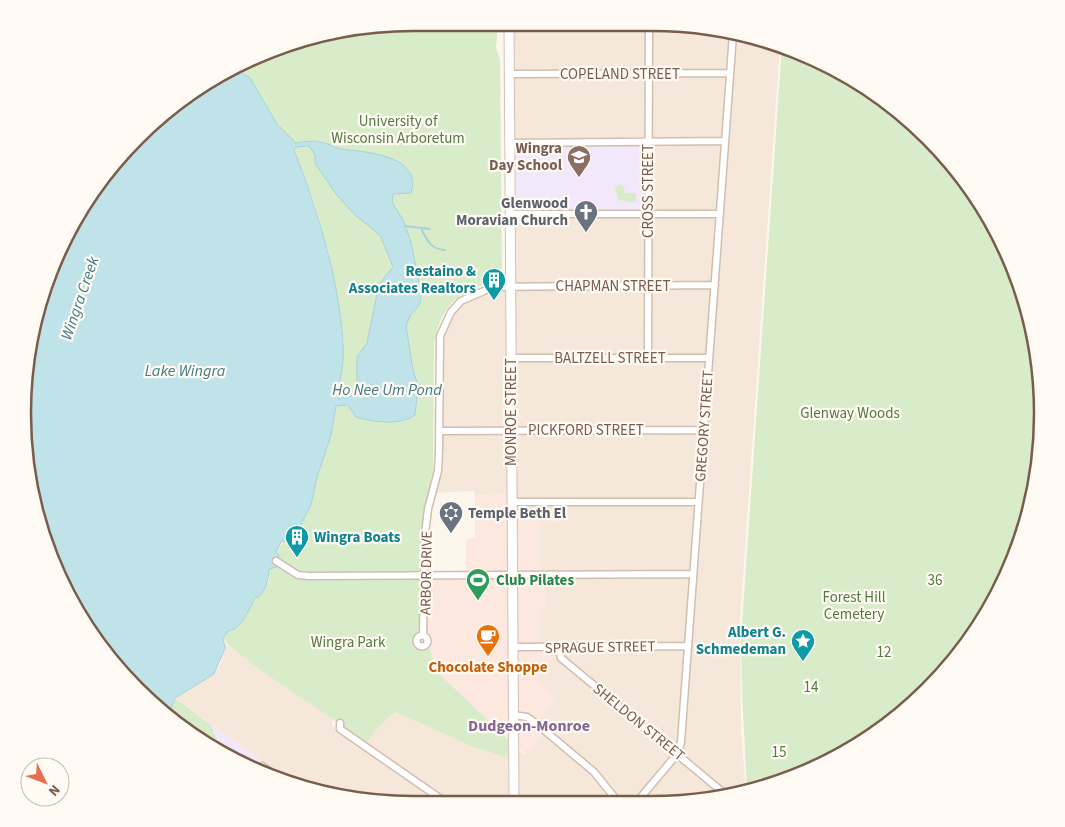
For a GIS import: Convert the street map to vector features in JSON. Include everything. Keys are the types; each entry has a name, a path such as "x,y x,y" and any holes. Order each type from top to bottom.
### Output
{"main road":[{"name":"MONROE STREET","path":"509,31 514,796"}],"street":[{"name":"CROSS STREET","path":"648,31 648,358"},
{"name":"GREGORY STREET","path":"678,753 681,742 733,40"},
{"name":"COPELAND STREET","path":"509,74 730,73"},
{"path":"510,143 724,141"},
{"path":"510,214 719,214"},
{"name":"CHAPMAN STREET","path":"511,286 715,285"},
{"name":"ARBOR DRIVE","path":"423,635 427,518 438,471 439,347 444,324 456,306 473,294 493,287 511,286"},
{"name":"BALTZELL STREET","path":"511,358 709,358"},
{"name":"PICKFORD STREET","path":"439,431 704,430"},
{"path":"512,502 698,502"},
{"path":"276,561 298,575 693,574"},
{"name":"SPRAGUE STREET","path":"513,646 559,648 688,646"},
{"name":"SHELDON STREET","path":"559,648 560,656 719,789"},
{"path":"513,715 527,716 594,772 614,796"},
{"path":"340,723 340,728 349,736 438,796"},
{"path":"642,796 678,753"}],"shaded area":[{"path":"509,31 677,32 750,44 779,54 740,620 741,730 745,784 677,795 518,796 518,749 525,755 548,729 538,721 535,680 540,647 540,610 544,610 540,574 512,502 511,494 475,496 474,491 433,493 435,483 439,347 451,312 473,294 511,286"},
{"name":"Wingra Day School","path":"647,141 648,213 510,214 510,143"},
{"path":"512,494 512,501 540,502 540,574 545,574 545,610 540,610 540,647 551,647 551,659 536,680 556,698 538,721 548,729 526,755 434,670 431,651 425,635 425,575 466,574 466,539 475,538 475,496"},
{"path":"225,643 333,720 332,724 335,728 364,748 376,730 395,712 473,747 508,758 509,796 388,795 315,783 272,769 175,698 214,674 221,663"},
{"path":"182,717 205,720 260,759 258,763 222,745"}],"green space":[{"name":"University of Wisconsin Arboretum","path":"497,31 496,48 500,59 502,281 475,288 456,299 448,307 437,330 434,344 433,474 424,508 421,628 431,651 435,670 508,739 508,758 473,747 395,712 376,730 367,743 256,667 223,638 228,631 240,624 256,596 262,594 269,581 268,568 275,565 279,555 276,552 311,505 317,477 331,435 344,344 328,251 316,208 294,150 296,143 277,124 250,78 241,72 267,60 315,44 339,39 388,32"},
{"path":"781,54 798,60 843,82 884,110 922,143 955,181 983,222 1005,267 1021,315 1026,339 1034,412 1030,463 1021,512 1005,560 994,583 983,605 939,666 904,701 884,717 843,745 821,756 798,767 747,784 741,639"},
{"path":"620,184 624,187 625,193 636,193 636,202 625,202 625,199 622,201 618,200 615,187"},
{"path":"175,698 211,725 218,742 181,717 171,709"}],"water":[{"name":"Lake Wingra","path":"241,72 250,78 277,124 296,143 316,141 341,149 377,154 400,163 408,171 412,180 411,193 393,194 392,202 403,220 411,242 421,293 420,304 410,316 406,326 413,370 418,385 415,415 401,421 386,422 356,417 348,405 336,406 331,435 317,477 311,505 293,540 281,542 276,552 279,555 275,564 277,567 269,569 268,580 263,592 258,598 256,596 241,623 233,630 228,631 223,638 225,648 214,674 175,698 171,709 126,666 82,605 60,560 44,512 39,488 32,439 32,388 44,315 60,267 82,222 126,161 161,126 201,96","holes":["309,146 315,155 315,163 336,194 356,216 380,235 393,267 379,284 367,343 357,357 357,390 350,397 338,399 343,349 337,292 319,220 294,150 296,147"]}],"waterway":[{"path":"405,226 430,229"},
{"path":"421,228 432,246 445,250"}],"place":[{"name":"Wingra Day School","path":"579,178"},
{"name":"Glenwood Moravian Church","path":"586,233"},
{"name":"Restaino & Associates Realtors","path":"494,301"},
{"name":"Temple Beth El","path":"451,534"},
{"name":"Wingra Boats","path":"297,558"},
{"name":"Club Pilates","path":"478,601"},
{"name":"Chocolate Shoppe","path":"488,657"},
{"name":"Albert G. Schmedeman","path":"803,662"}],"district":[{"name":"Dudgeon-Monroe","path":"529,725"}],"water label":[{"name":"Wingra Creek","path":"79,298"},
{"name":"Ho Nee Um Pond","path":"387,389"}],"park label":[{"name":"Glenway Woods","path":"850,413"},
{"name":"36","path":"935,580"},
{"name":"Forest Hill Cemetery","path":"854,606"},
{"name":"Wingra Park","path":"348,642"},
{"name":"12","path":"884,652"},
{"name":"14","path":"811,687"},
{"name":"15","path":"779,752"}]}
